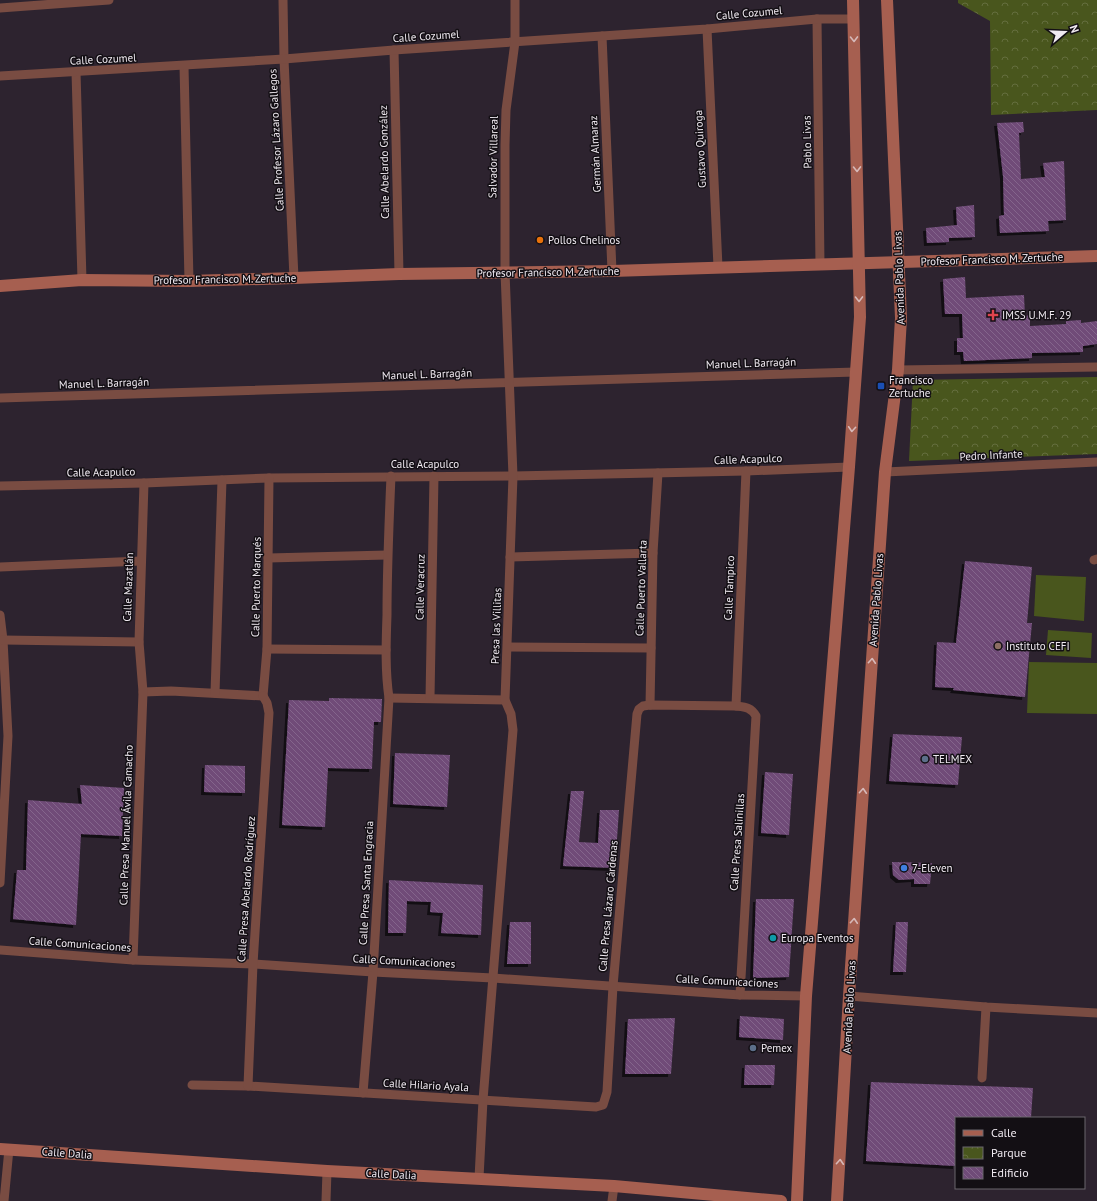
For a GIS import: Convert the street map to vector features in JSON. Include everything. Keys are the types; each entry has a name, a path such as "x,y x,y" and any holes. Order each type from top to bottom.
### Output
{"main road":[{"path":"797,1201 806,996 860,318 853,0"},
{"name":"Avenida Pablo Livas","path":"837,1201 849,996 886,472 898,370 901,318 887,0"},
{"name":"Profesor Francisco M. Zertuche","path":"0,286 82,280 189,281 399,274 612,271 1097,256"},
{"name":"Calle Dalia","path":"5,1149 328,1171 614,1186 694,1197 781,1201"}],"street":[{"path":"0,8 109,0"},
{"name":"Calle Profesor Lázaro Gallegos","path":"283,0 284,60 294,278"},
{"name":"Salvador Villareal","path":"504,272 506,110 515,42 515,0"},
{"name":"Calle Cozumel","path":"0,76 284,60 394,50 707,29 817,19 854,19"},
{"name":"Pablo Livas","path":"817,19 820,265"},
{"name":"Gustavo Quiroga","path":"707,29 718,267"},
{"name":"Germán Almaraz","path":"602,36 612,271"},
{"name":"Calle Abelardo González","path":"394,50 399,274"},
{"path":"184,66 189,281"},
{"path":"76,72 82,280"},
{"name":"Presa las Villitas","path":"479,1178 483,1100 513,730 511,714 506,700 512,476 504,272"},
{"path":"898,370 1097,367"},
{"name":"Manuel L. Barragán","path":"0,398 856,372"},
{"name":"Pedro Infante","path":"886,472 1097,462"},
{"name":"Calle Acapulco","path":"0,486 144,483 269,478 512,476 746,471 849,467"},
{"name":"Calle Tampico","path":"736,706 746,471"},
{"name":"Calle Puerto Vallarta","path":"650,705 653,553 658,473"},
{"path":"391,476 387,555 386,650 386,682 389,698 506,700"},
{"name":"Calle Veracruz","path":"430,698 434,476"},
{"name":"Calle Puerto Marqués","path":"262,696 266,649 269,478"},
{"path":"215,693 222,480"},
{"name":"Calle Mazatlán","path":"143,692 139,642 144,483"},
{"path":"510,557 653,553"},
{"path":"268,558 387,555"},
{"path":"0,567 141,561"},
{"path":"0,614 3,640 8,736 2,817 0,883"},
{"path":"3,640 139,642"},
{"path":"508,647 651,648"},
{"path":"266,649 386,650"},
{"path":"143,692 171,690 262,696"},
{"name":"Calle Presa Manuel Ávila Camacho","path":"133,960 143,692"},
{"name":"Calle Presa Abelardo Rodríguez","path":"248,1086 253,964 269,713 267,703 262,696"},
{"name":"Calle Presa Santa Engracia","path":"362,1093 373,972 389,698"},
{"name":"Calle Presa Salinillas","path":"650,705 736,706 749,708 754,711 756,716 740,995"},
{"name":"Calle Presa Lázaro Cárdenas","path":"603,1104 607,1092 613,986 639,709 650,705"},
{"name":"Calle Comunicaciones","path":"0,950 133,960 253,964 493,978 740,995 806,996"},
{"path":"849,996 986,1007 1097,1013"},
{"path":"982,1078 986,1007"},
{"name":"Calle Hilario Ayala","path":"192,1085 248,1086 596,1107 603,1104"},
{"path":"4,1201 5,1149"},
{"path":"326,1201 328,1171"},
{"path":"612,1201 614,1186"}],"green space":[{"path":"958,0 1097,0 1097,110 991,115 990,21 958,3"},
{"path":"1097,377 1097,454 909,461 913,380"},
{"path":"1036,575 1086,577 1084,621 1034,616"},
{"path":"1048,630 1092,633 1091,658 1046,655"},
{"path":"1029,662 1097,663 1097,714 1027,713"}],"building":[{"path":"1023,122 1024,132 1019,133 1021,179 1045,177 1043,163 1064,161 1066,220 1048,221 1049,231 1000,233 999,216 1004,215 1003,176 997,123"},
{"path":"974,205 975,237 949,238 949,242 927,243 926,228 957,225 956,207"},
{"path":"965,277 966,298 1024,295 1025,316 1030,315 1030,326 1066,324 1066,321 1081,320 1081,323 1097,321 1097,344 1083,346 1083,352 1032,353 1032,358 964,361 963,352 957,352 957,338 963,338 962,314 945,314 943,279"},
{"path":"965,561 1032,567 1027,623 1032,623 1025,697 935,687 937,642 956,643"},
{"path":"329,698 382,699 381,722 374,722 372,769 328,768 325,827 282,825 289,700 329,701"},
{"name":"TELMEX","path":"893,734 962,737 958,785 889,781"},
{"path":"395,753 450,755 447,807 393,804"},
{"path":"205,765 245,766 245,793 204,792"},
{"path":"765,772 793,774 789,835 761,833"},
{"path":"80,785 124,788 122,836 81,834 76,925 13,919 17,870 26,870 28,800 82,804"},
{"path":"571,791 584,791 579,842 598,843 600,810 619,810 615,868 563,866"},
{"path":"892,862 932,863 930,884 914,884 914,879 899,880 893,875"},
{"path":"389,880 483,885 481,935 441,933 443,913 430,912 431,902 407,901 406,933 388,933"},
{"name":"Europa Eventos","path":"756,899 794,899 789,977 753,978"},
{"path":"510,922 531,922 531,964 507,964"},
{"path":"896,922 908,922 906,972 893,972"},
{"path":"740,1016 784,1019 783,1040 739,1037"},
{"path":"675,1018 671,1074 625,1074 628,1019"},
{"path":"745,1065 775,1065 774,1085 744,1085"},
{"path":"871,1082 1033,1088 1031,1117 955,1117 955,1166 866,1161"}],"place":[{"name":"Pollos Chelinos","path":"540,240"},
{"name":"IMSS U.M.F. 29","path":"993,315"},
{"name":"Francisco Zertuche","path":"881,386"},
{"name":"Instituto CEFI","path":"998,646"},
{"name":"TELMEX","path":"925,759"},
{"name":"7-Eleven","path":"904,868"},
{"name":"Europa Eventos","path":"773,938"},
{"name":"Pemex","path":"753,1048"}]}
